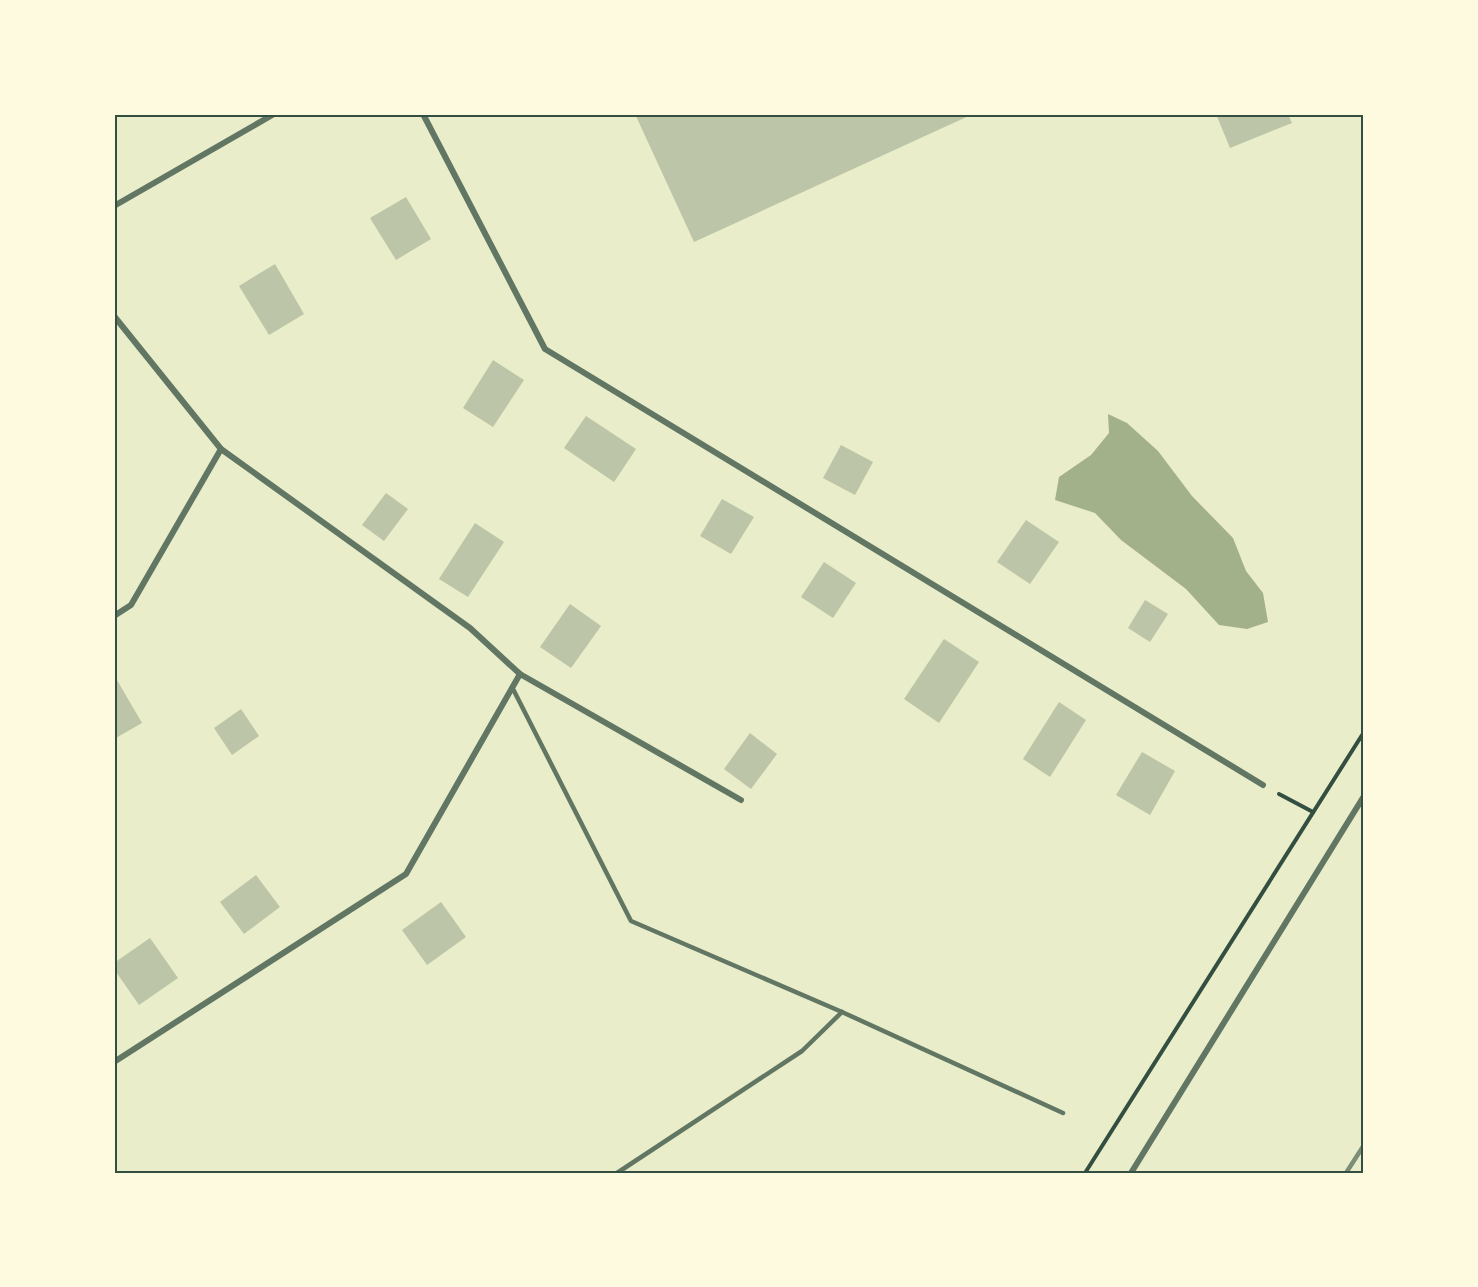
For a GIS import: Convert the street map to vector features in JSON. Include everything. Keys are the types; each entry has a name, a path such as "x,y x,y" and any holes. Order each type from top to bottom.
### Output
{"street":[{"path":"114,206 274,114"},
{"path":"423,114 545,349 1263,785"},
{"path":"114,316 221,449 470,628 519,674 741,800"},
{"path":"114,616 130,605 221,449"},
{"path":"114,1062 406,874 519,674"},
{"path":"1131,1173 1364,796"}],"lane":[{"path":"512,687 631,921 842,1012 1063,1113"},
{"path":"617,1173 802,1051 842,1012"}],"path":[{"path":"1085,1173 1364,732"},
{"path":"1263,785 1314,812"}],"shaded area":[{"path":"1108,414 1127,423 1158,451 1192,496 1233,538 1246,571 1263,593 1268,622 1247,629 1219,625 1186,589 1121,540 1095,513 1055,500 1059,477 1091,455 1109,433"}],"building":[{"path":"635,114 973,114 694,242"},
{"path":"1216,114 1288,114 1292,123 1230,148"},
{"path":"406,197 431,239 396,260 370,218"},
{"path":"275,264 304,314 269,335 239,286"},
{"path":"493,360 524,380 493,427 463,408"},
{"path":"586,416 636,449 614,482 564,448"},
{"path":"841,445 873,462 855,495 823,478"},
{"path":"386,493 408,509 384,541 362,525"},
{"path":"722,499 754,517 731,554 700,536"},
{"path":"1026,520 1059,542 1030,584 997,562"},
{"path":"475,523 504,542 468,597 439,579"},
{"path":"824,562 856,583 833,618 801,597"},
{"path":"1145,600 1168,614 1150,642 1128,628"},
{"path":"570,604 601,626 571,668 540,647"},
{"path":"944,639 979,662 939,723 904,699"},
{"path":"114,675 142,723 114,739"},
{"path":"1059,702 1086,720 1050,777 1023,759"},
{"path":"241,709 259,736 232,755 214,728"},
{"path":"750,733 777,754 751,789 724,769"},
{"path":"1142,752 1175,771 1150,815 1116,795"},
{"path":"256,875 280,907 244,934 220,902"},
{"path":"441,902 466,937 427,965 402,930"},
{"path":"150,938 178,978 139,1005 114,969 114,963"}],"railway":[{"path":"1346,1173 1364,1145"}]}
